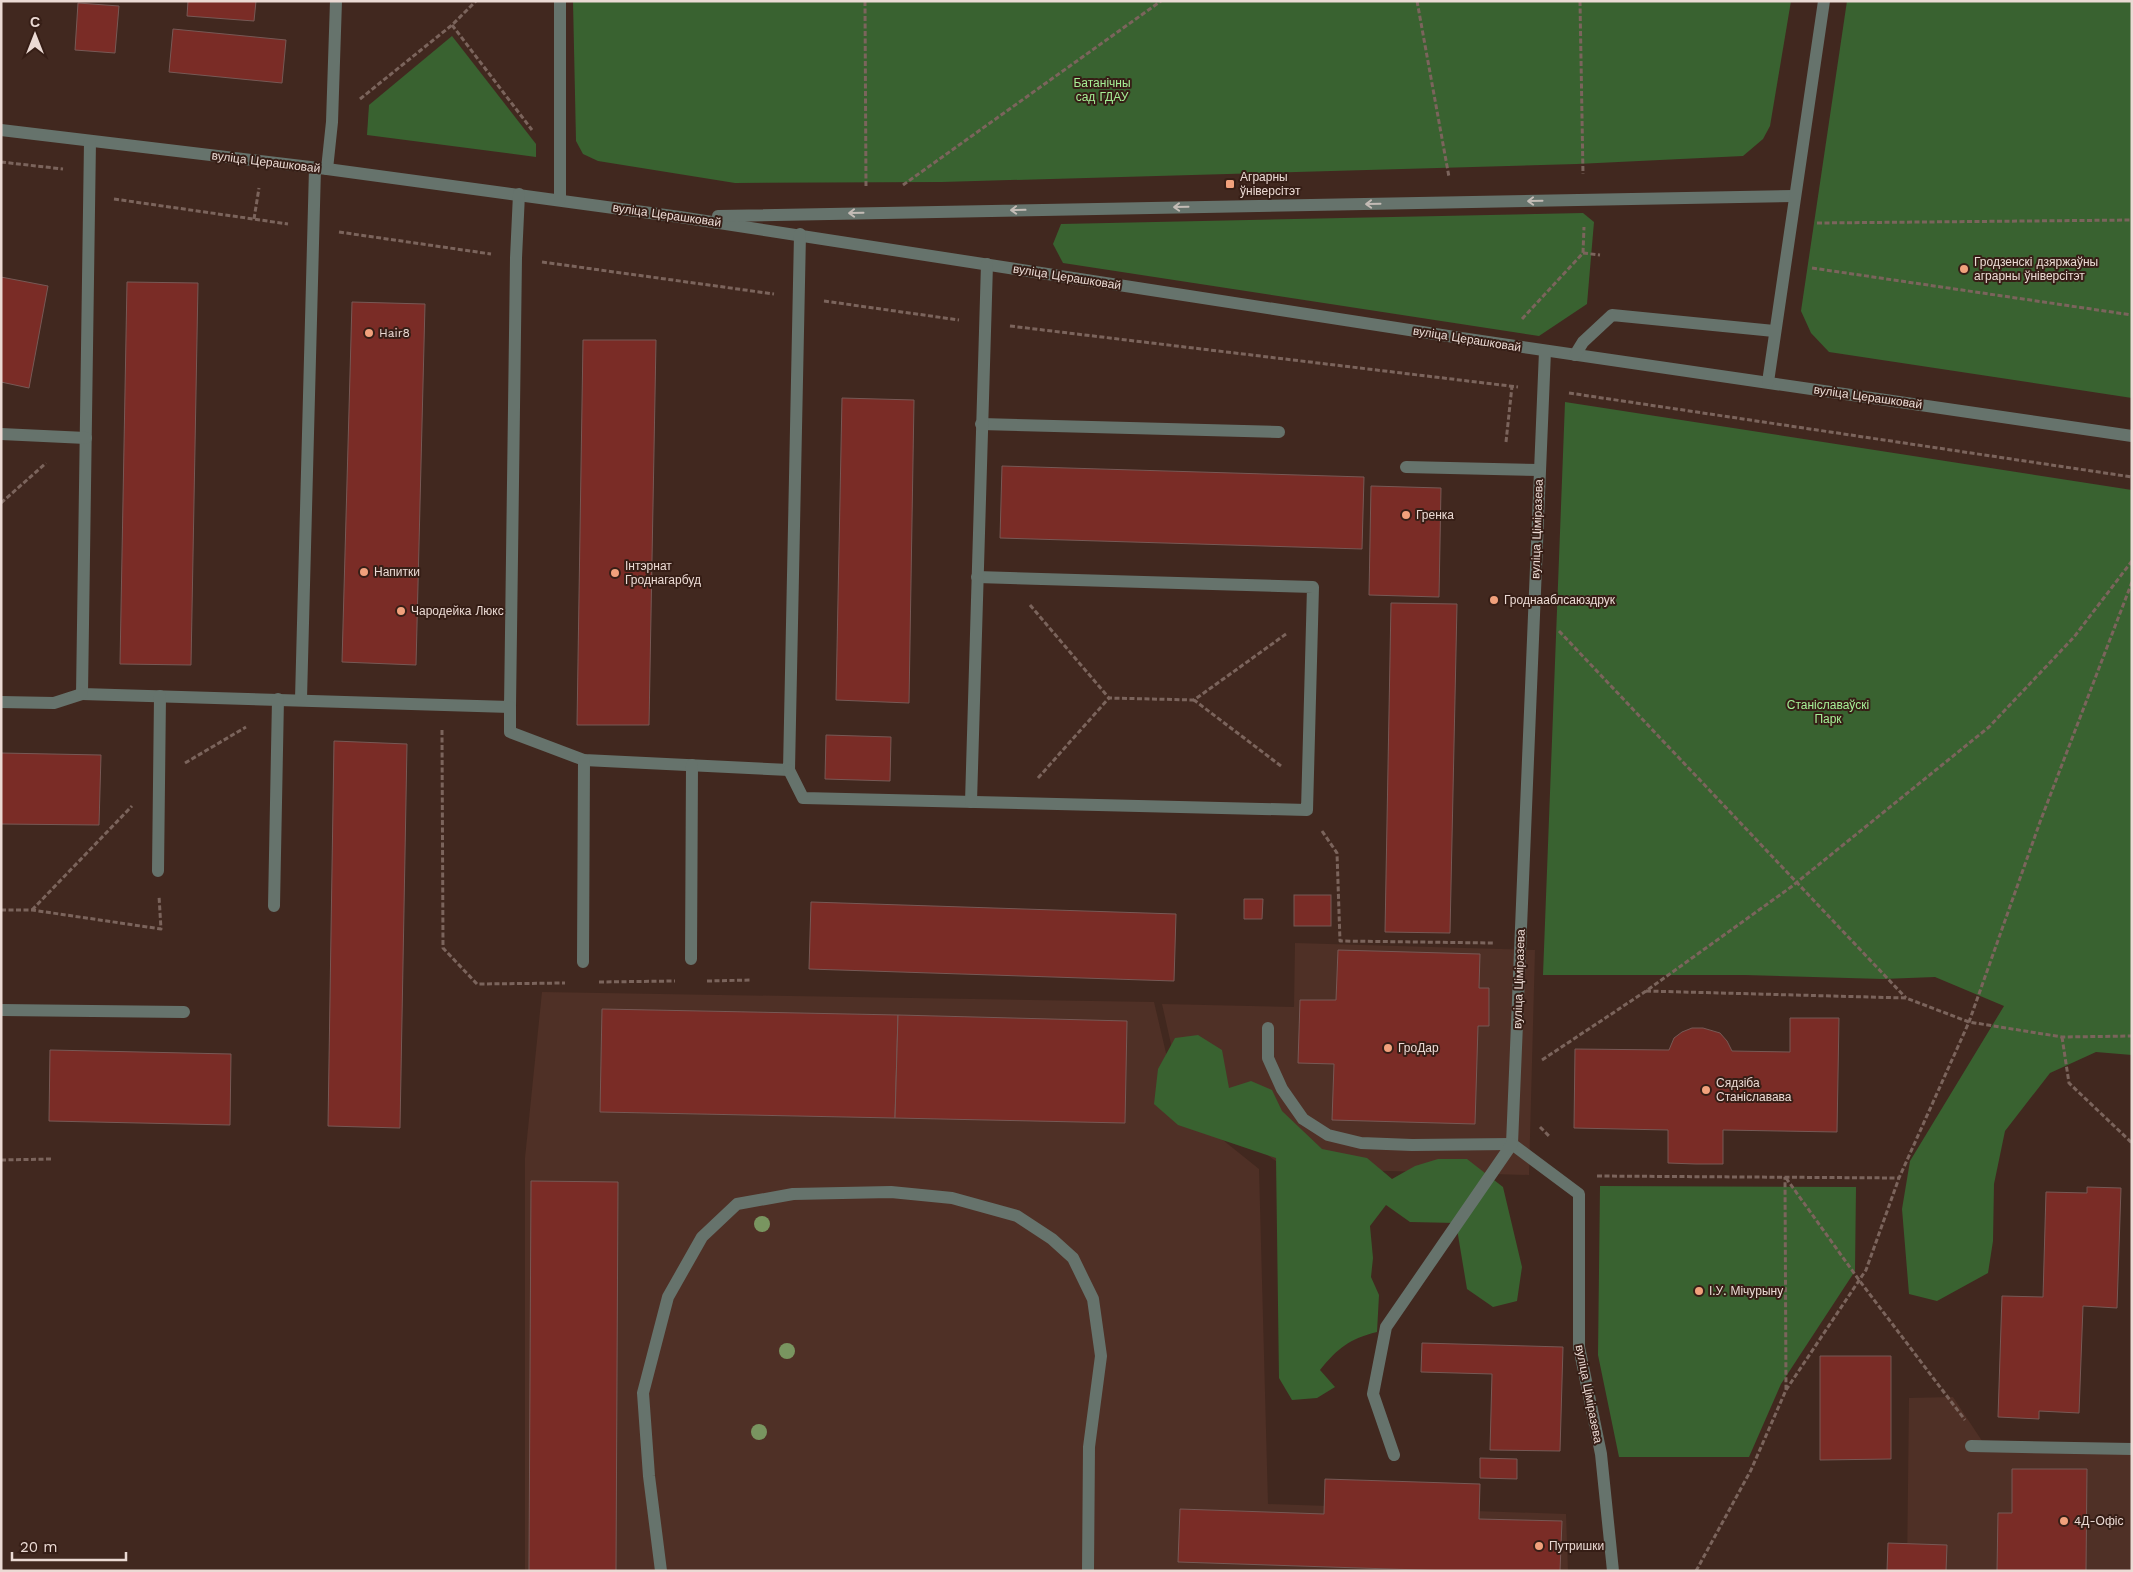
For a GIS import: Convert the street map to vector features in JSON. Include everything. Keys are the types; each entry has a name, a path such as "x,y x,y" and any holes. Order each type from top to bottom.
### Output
{"street":[{"path":"301,700 314,229 321,169 332,122 336,1"},
{"path":"560,1 560,200"},
{"path":"1768,382 1824,1"},
{"name":"вуліца Церашковай","path":"1,130 519,194 800,234 1575,356 1768,382 2132,436"},
{"path":"82,694 80,438 90,141"},
{"path":"519,194 516,258 510,732 584,760 789,770"},
{"path":"680,217 1794,196"},
{"path":"800,234 789,770 802,798 1307,810 1313,587 977,577"},
{"path":"971,802 987,264"},
{"path":"1575,356 1583,342 1612,315 1774,331"},
{"name":"вуліца Ціміразева","path":"1546,351 1512,1144 1579,1194 1579,1347 1601,1454 1613,1571"},
{"path":"981,424 1279,432"},
{"path":"1,434 80,438"},
{"path":"1406,467 1540,470"},
{"path":"1,702 54,703 82,694 510,707"},
{"path":"158,871 160,696"},
{"path":"274,906 278,699"},
{"path":"583,962 584,760"},
{"path":"691,959 692,765"},
{"path":"1,1010 184,1012"},
{"path":"1268,1028 1268,1058 1282,1089 1303,1119 1328,1135 1361,1143 1412,1146 1512,1144"},
{"path":"1394,1455 1372,1394 1386,1327 1512,1144"},
{"path":"661,1571 649,1476 643,1392 668,1297 702,1237 737,1204 793,1194 891,1192 952,1198 1017,1216 1052,1239 1073,1258 1093,1299 1101,1356 1089,1447 1088,1571"},
{"path":"1978,1446 2132,1449"}],"path":[{"path":"332,122 452,25 476,1"},
{"path":"865,1 866,192"},
{"path":"900,186 1161,1"},
{"path":"1417,1 1450,178"},
{"path":"1580,1 1583,175"},
{"path":"452,25 537,136"},
{"path":"1,162 90,172 104,198 516,258 985,323 1543,390 2132,477"},
{"path":"1522,319 1583,254 1584,219"},
{"path":"1790,223 2132,220"},
{"path":"1583,254 1600,255"},
{"path":"1784,264 2132,315"},
{"path":"1,503 80,438"},
{"path":"1536,1064 1646,991 1797,883 1989,727 2074,637 2132,561"},
{"path":"1006,577 1109,698 1194,700 1308,786"},
{"path":"1696,1571 1752,1470 1786,1390 1866,1270 1899,1178 1969,1022 2040,822 2132,582"},
{"path":"1194,700 1312,615"},
{"path":"1558,629 1906,998"},
{"path":"1015,803 1109,698"},
{"path":"442,704 443,948 476,984 575,983"},
{"path":"1307,810 1337,853 1340,941 1500,943"},
{"path":"1,910 32,910 161,930 158,871"},
{"path":"702,981 751,980"},
{"path":"594,982 683,981"},
{"path":"1646,991 1906,998 1969,1022 2062,1037 2132,1036"},
{"path":"2062,1037 2069,1083 2132,1143"},
{"path":"1534,1121 1555,1142"},
{"path":"1,1160 51,1159"},
{"path":"1590,1176 1899,1178"},
{"path":"1785,1177 1978,1446"},
{"path":"1785,1177 1786,1390"}],"shaded area":[{"path":"1295,943 1535,950 1529,1175 1286,1168 1183,1097 1162,1004 1294,1007"},
{"path":"542,992 1154,1002 1178,1104 1259,1169 1268,1504 1566,1514 1568,1571 525,1571 525,1158"},
{"path":"1953,1397 1988,1450 2132,1452 2132,1571 1907,1571 1909,1398"}],"green space":[{"name":"Батанічны сад ГДАУ","path":"573,1 1791,1 1770,126 1763,139 1743,156 1577,164 942,182 735,183 598,161 583,154 576,141"},
{"path":"1847,1 2132,1 2132,398 1829,352 1811,333 1801,311"},
{"path":"452,36 536,144 536,157 367,135 369,105"},
{"path":"1583,213 1594,222 1587,304 1539,336 1063,263 1053,244 1061,224"},
{"name":"Станіславаўскі Парк","path":"1565,402 2132,490 2132,1055 2096,1052 2050,1073 2005,1131 1994,1184 1993,1241 1988,1273 1937,1301 1909,1294 1902,1209 1910,1161 2004,1006 1935,977 1883,979 1745,975 1543,975"},
{"path":"1198,1035 1222,1050 1229,1088 1251,1081 1272,1090 1282,1111 1322,1149 1367,1158 1392,1179 1415,1166 1438,1159 1467,1159 1503,1187 1522,1267 1517,1301 1493,1307 1467,1289 1456,1223 1410,1222 1386,1205 1370,1226 1373,1258 1371,1277 1379,1295 1377,1332 1345,1345 1320,1370 1335,1387 1317,1398 1292,1400 1279,1378 1276,1158 1178,1125 1154,1104 1158,1069 1175,1038"},
{"path":"1600,1186 1856,1187 1855,1271 1781,1384 1749,1457 1619,1457 1598,1355"}],"building":[{"path":"188,1 256,1 254,21 187,16"},
{"path":"78,3 119,6 115,53 75,50"},
{"path":"173,29 286,40 282,83 169,72"},
{"path":"1,277 48,286 29,388 1,382"},
{"path":"127,282 198,283 191,665 120,664"},
{"path":"352,302 425,304 416,665 342,662"},
{"name":"Інтэрнат Гроднагарбуд","path":"583,340 656,340 649,725 577,725"},
{"path":"842,398 914,400 909,703 836,700"},
{"path":"1002,466 1364,477 1362,549 1000,538"},
{"name":"Гренка","path":"1371,486 1441,488 1439,597 1369,595"},
{"path":"1391,603 1457,604 1450,933 1385,932"},
{"path":"826,735 891,737 890,781 825,779"},
{"path":"334,741 407,744 400,1128 328,1126"},
{"path":"1,753 101,755 99,825 1,824"},
{"path":"1294,895 1331,895 1331,926 1294,926"},
{"path":"1244,899 1263,899 1262,919 1244,919"},
{"path":"811,902 1176,914 1174,981 809,969"},
{"name":"ГроДар","path":"1338,950 1480,954 1479,988 1489,988 1489,1026 1478,1026 1475,1124 1332,1120 1334,1064 1298,1063 1300,1000 1336,1000"},
{"path":"602,1009 898,1015 895,1118 600,1112"},
{"path":"898,1015 1127,1021 1125,1123 895,1118"},
{"name":"Сядзіба Станіславава","path":"1790,1018 1839,1018 1837,1132 1723,1130 1723,1164 1696,1164 1668,1163 1668,1130 1574,1128 1575,1049 1669,1050 1674,1038 1682,1032 1692,1028 1703,1028 1720,1033 1732,1051 1790,1052"},
{"path":"50,1050 231,1054 230,1125 49,1121"},
{"path":"531,1181 618,1182 616,1571 529,1571"},
{"path":"2087,1187 2121,1188 2117,1308 2083,1306 2079,1413 2039,1411 2039,1419 1998,1417 2002,1296 2043,1297 2046,1192 2087,1193"},
{"path":"1422,1343 1563,1347 1560,1451 1490,1450 1492,1374 1421,1372"},
{"path":"1820,1356 1891,1356 1891,1459 1820,1460"},
{"path":"1480,1458 1517,1459 1517,1479 1480,1478"},
{"path":"2012,1469 2087,1469 2086,1571 1997,1571 1998,1513 2012,1513"},
{"path":"1325,1479 1480,1484 1479,1519 1562,1521 1560,1571 1451,1571 1178,1562 1180,1509 1324,1514"},
{"path":"1888,1543 1947,1545 1946,1571 1887,1571"}],"place":[{"name":"Аграрны ўніверсітэт","path":"1230,184"},
{"name":"Гродзенскі дзяржаўны аграрны ўніверсітэт","path":"1964,269"},
{"name":"Hair8","path":"369,333"},
{"name":"Гренка","path":"1406,515"},
{"name":"Напитки","path":"364,572"},
{"name":"Інтэрнат Гроднагарбуд","path":"615,573"},
{"name":"Гроднааблсаюздрук","path":"1494,600"},
{"name":"Чародейка Люкс","path":"401,611"},
{"name":"ГроДар","path":"1388,1048"},
{"name":"Сядзіба Станіславава","path":"1706,1090"},
{"name":"І.У. Мічурыну","path":"1699,1291"},
{"name":"4Д-Офіс","path":"2064,1521"},
{"name":"Путришки","path":"1539,1546"}]}
